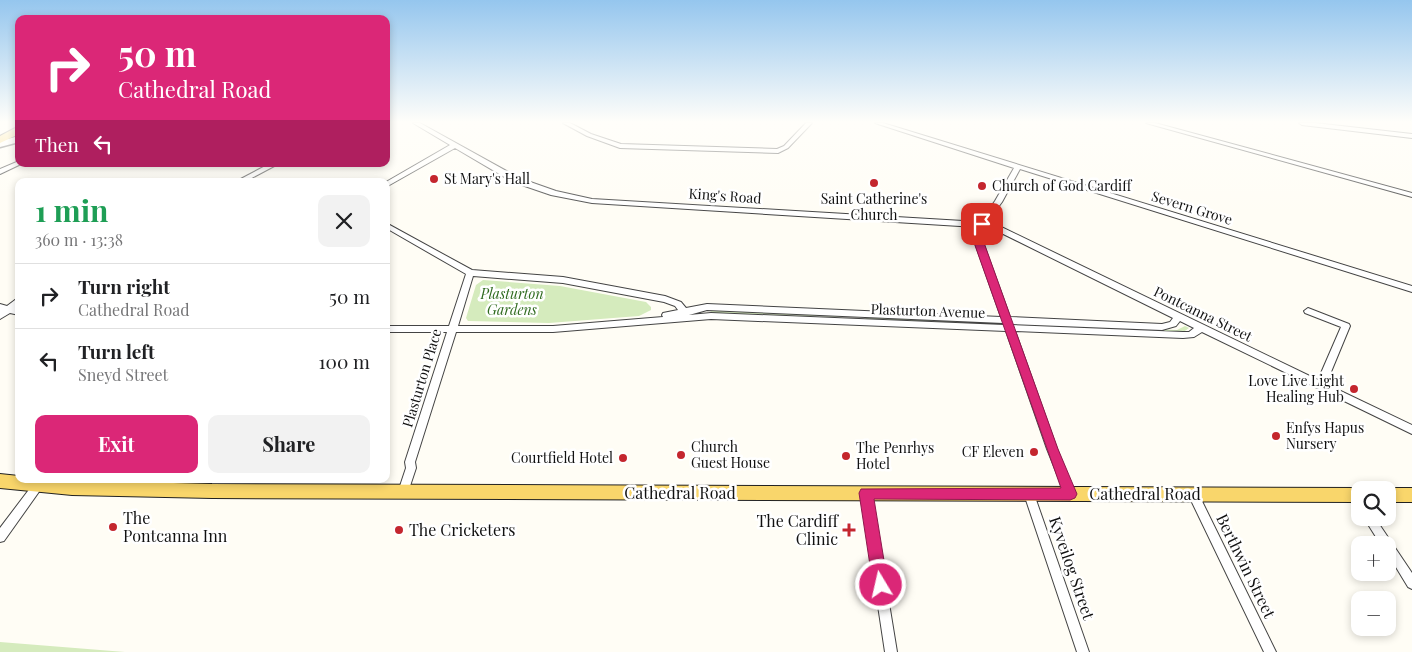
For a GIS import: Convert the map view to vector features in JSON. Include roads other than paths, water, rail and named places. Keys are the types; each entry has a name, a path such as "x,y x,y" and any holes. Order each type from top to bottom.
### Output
{"main road":[{"name":"Cathedral Road","path":"0,481 15,481"},
{"name":"Cathedral Road","path":"59,483 212,491 1193,494 1351,498"},
{"path":"1396,495 1412,495"}],"street":[{"path":"390,183 440,153"},
{"name":"King's Road","path":"470,153 516,180 554,193 592,201 982,224"},
{"name":"Severn Grove","path":"977,153 1412,289"},
{"path":"1260,153 1412,195"},
{"path":"0,172 15,166"},
{"path":"1018,166 998,202 978,230 977,237 1052,449 1070,494"},
{"path":"247,178 268,167"},
{"name":"Pontcanna Street","path":"982,224 990,225 1412,430"},
{"path":"390,227 470,273 562,280 665,299 678,304 686,314 649,320 553,329 390,329"},
{"name":"Plasturton Place","path":"403,492 411,468 410,462 470,273"},
{"path":"0,316 4,308"},
{"name":"Plasturton Avenue","path":"686,314 712,311 1008,324 1183,335 1192,334 1202,328"},
{"path":"1308,311 1346,326 1320,386"},
{"name":"Plasturton Avenue","path":"1008,324 1162,326 1173,324 1178,317"},
{"path":"0,537 39,483"},
{"path":"866,493 892,652"},
{"name":"Kyveilog Street","path":"1029,494 1083,652"},
{"name":"Berthwin Street","path":"1193,494 1270,652"},
{"path":"1396,559 1412,583"}],"place":[{"name":"St Mary's Hall","path":"434,179"},
{"name":"Saint Catherine's Church","path":"874,183"},
{"name":"Church of God Cardiff","path":"982,186"},
{"name":"Love Live Light Healing Hub","path":"1354,389"},
{"name":"Enfys Hapus Nursery","path":"1276,436"},
{"name":"CF Eleven","path":"1034,452"},
{"name":"Church Guest House","path":"681,455"},
{"name":"The Penrhys Hotel","path":"846,456"},
{"name":"Courtfield Hotel","path":"623,458"},
{"name":"The Pontcanna Inn","path":"113,527"},
{"name":"The Cricketers","path":"399,530"},
{"name":"The Cardiff Clinic","path":"849,530"}],"park label":[{"name":"Plasturton Gardens","path":"512,302"}]}
